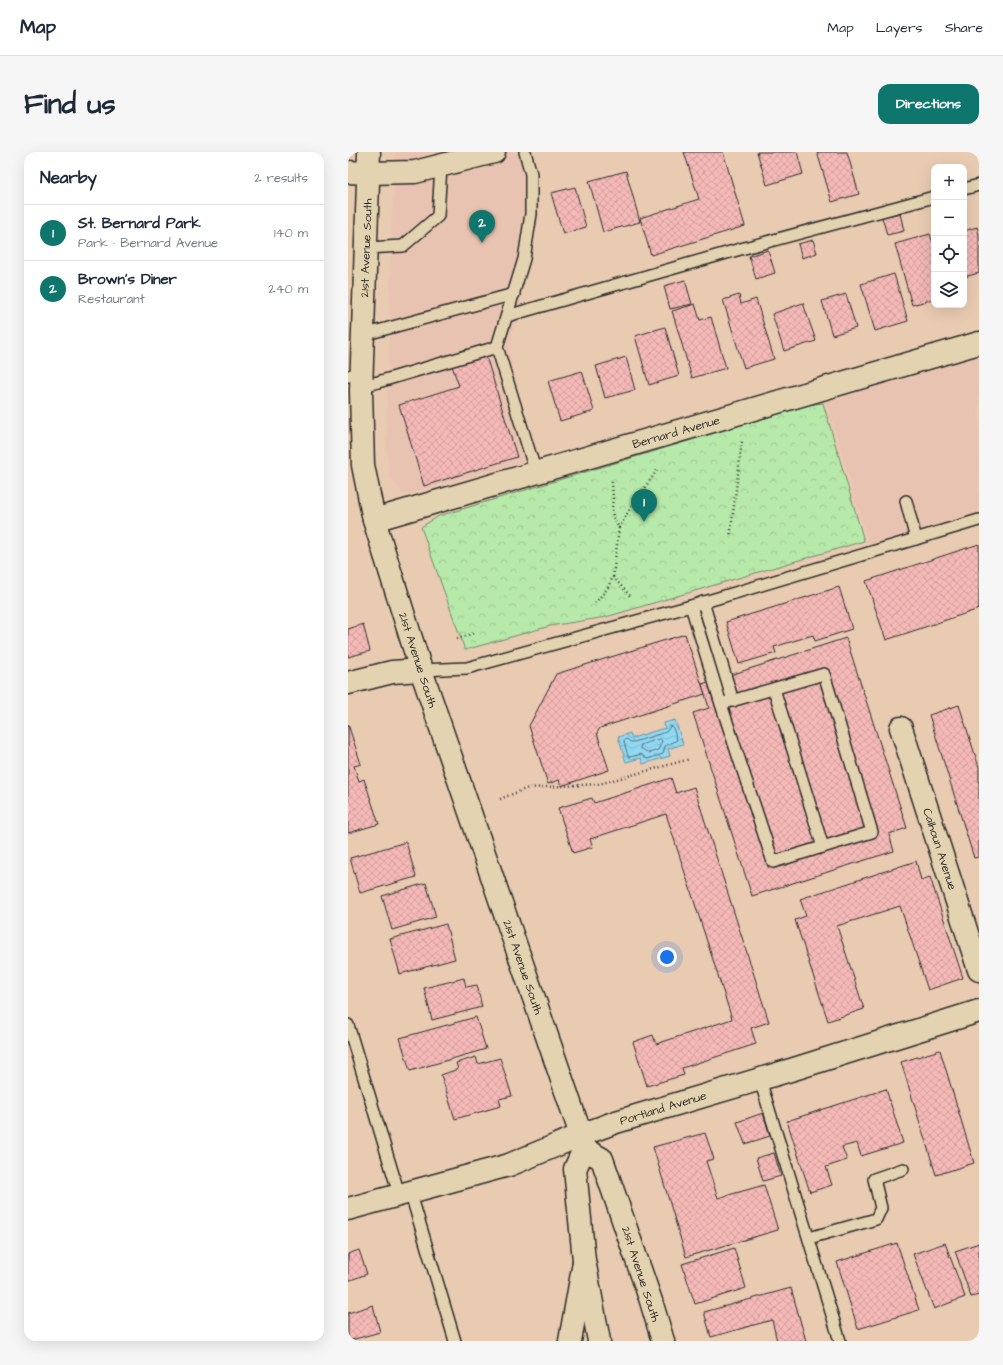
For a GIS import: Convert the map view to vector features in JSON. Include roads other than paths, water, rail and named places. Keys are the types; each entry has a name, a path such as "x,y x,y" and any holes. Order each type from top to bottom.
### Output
{"street":[{"path":"362,166 415,172 494,152"},
{"name":"21st Avenue South","path":"362,166 366,248 362,335 357,379 359,454 363,465 374,520 421,670 582,1142 602,1159 651,1301 663,1341"},
{"name":"Bernard Avenue","path":"374,520 979,343"},
{"path":"348,684 392,672 421,670"},
{"name":"Calhoun Avenue","path":"901,728 975,945 979,970"},
{"name":"Portland Avenue","path":"348,1209 510,1165 582,1142 616,1122 760,1080 979,1011"},
{"path":"582,1142 575,1169 584,1260 599,1341"},
{"path":"570,1341 584,1260"}],"lane":[{"path":"525,152 530,174 531,214 524,259 497,347 536,473"},
{"path":"366,248 403,246 438,216 441,166"},
{"path":"967,188 979,185"},
{"path":"507,316 737,250 931,199"},
{"path":"362,335 514,294"},
{"path":"357,379 497,347"},
{"path":"906,501 916,539"},
{"path":"421,670 467,668 691,606 979,520"},
{"path":"703,602 732,701"},
{"path":"691,606 721,704 773,862 872,832 824,674 721,704"},
{"path":"774,689 823,847"},
{"path":"348,1025 455,1341"},
{"path":"760,1080 840,1341"},
{"path":"809,1238 876,1219 881,1208 874,1178 903,1169"}],"water":[{"path":"675,720 683,744 668,749 670,756 643,764 641,758 626,762 618,737 630,733 632,738 665,728 664,723"}],"place":[{"name":"Brown's Diner","path":"482,243"},
{"name":"St. Bernard Park","path":"644,522"}]}
